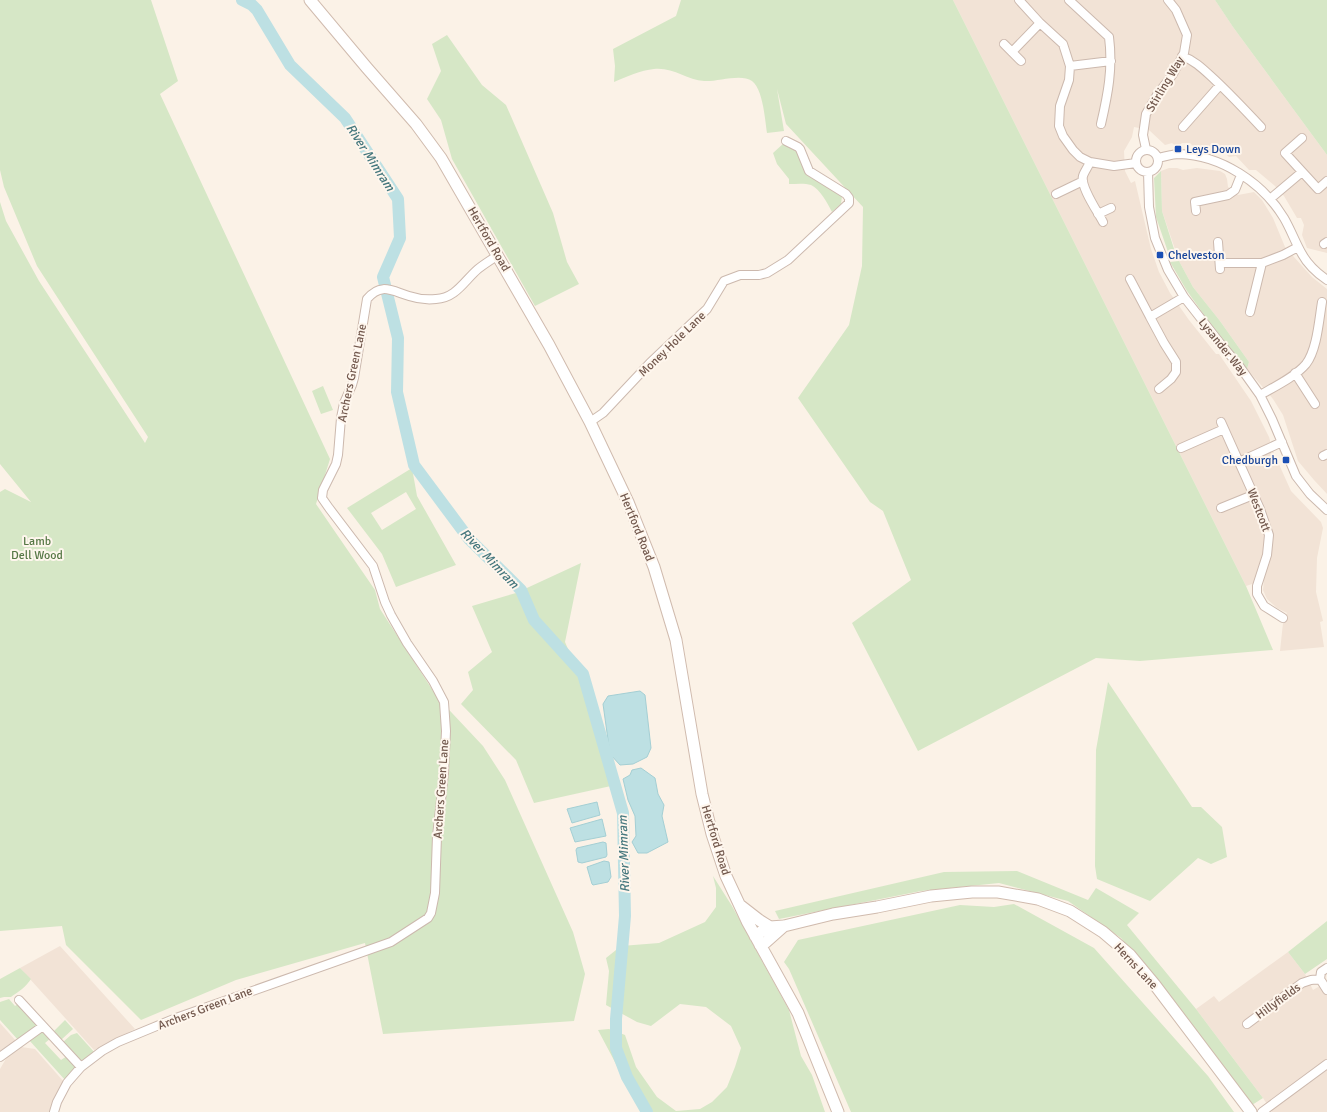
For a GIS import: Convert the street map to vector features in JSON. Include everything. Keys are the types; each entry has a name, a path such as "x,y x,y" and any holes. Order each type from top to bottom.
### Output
{"main road":[{"name":"Hertford Road","path":"310,0 426,136 456,182 549,345 590,422 628,502 654,567 676,640 702,794 726,876 738,903 798,1013 838,1112"},
{"name":"Herns Lane","path":"784,926 766,942 758,941 765,929 770,927 784,926 833,914 878,907 931,896 972,892 998,892 1038,899 1070,911 1103,932 1130,955 1155,985 1251,1112"},
{"path":"738,903 753,916 770,927"}],"street":[{"path":"1019,0 1040,23 1063,44 1070,66 1069,80 1060,106 1059,126 1063,136 1073,150 1080,157 1090,162 1114,166 1136,163"},
{"path":"1070,0 1109,37 1111,61 1109,90 1101,124"},
{"name":"Stirling Way","path":"1146,150 1143,135 1146,114 1157,95 1173,74 1184,53 1187,35 1176,10 1168,0"},
{"path":"1012,52 1040,23"},
{"path":"1004,44 1021,61"},
{"path":"1182,56 1192,60 1238,101 1261,127"},
{"path":"1070,66 1111,61"},
{"path":"1183,127 1220,85"},
{"path":"1302,138 1285,153 1318,189 1327,181"},
{"name":"Money Hole Lane","path":"590,422 603,413 650,364 707,309 724,281 740,275 759,275 767,273 788,260 849,203 849,198 846,194 809,171 800,149 786,141"},
{"path":"1146,150 1155,153 1158,158 1157,166 1152,171 1148,172 1142,171 1136,163 1138,154 1146,150"},
{"path":"1158,158 1178,154 1198,157 1222,164 1251,182 1270,199 1285,220 1298,247 1311,266 1327,280"},
{"path":"1090,162 1083,176 1083,181 1086,191 1103,222"},
{"name":"Lysander Way","path":"1148,172 1149,207 1155,238 1168,270 1184,297 1220,344 1240,367 1260,395 1272,419 1296,476 1310,494 1327,510"},
{"path":"1270,199 1302,172"},
{"path":"1196,211 1195,202 1228,195 1235,190 1241,175"},
{"path":"1056,194 1083,181"},
{"path":"1098,214 1111,208"},
{"path":"1218,242 1220,266 1262,263 1283,255 1298,247"},
{"name":"Archers Green Lane","path":"54,1112 57,1102 67,1083 81,1067 90,1059 118,1042 176,1018 391,942 428,918 431,913 436,893 437,836 444,773 446,731 444,702 434,681 407,643 385,602 374,566 322,498 323,490 336,464 341,418 344,403 354,378 367,299 377,290 389,289 418,298 438,299 446,297 455,293 478,269 498,255"},
{"path":"1250,312 1262,263"},
{"path":"1130,279 1164,344 1176,362 1176,372 1171,379 1159,389"},
{"path":"1150,317 1184,297"},
{"path":"1260,395 1295,373 1306,363 1313,351 1322,302"},
{"path":"1295,373 1315,404"},
{"path":"1181,448 1223,425 1239,462 1282,442"},
{"name":"Westcott","path":"1239,462 1269,535 1267,555 1257,586 1257,594 1264,606 1283,618"},
{"path":"1221,508 1253,495"},
{"path":"1327,968 1321,972 1320,979 1327,990"},
{"name":"Hillyfields","path":"1246,1024 1302,983 1320,979"},
{"path":"19,1000 81,1067"},
{"path":"0,1057 43,1026"},
{"path":"1262,1112 1327,1064"}],"shaded area":[{"path":"953,0 1215,0 1233,27 1327,155 1327,253 1307,248 1302,235 1304,225 1301,218 1297,218 1284,196 1275,186 1256,170 1249,170 1236,156 1229,157 1218,146 1210,153 1200,153 1190,143 1182,143 1177,147 1172,143 1165,145 1149,130 1134,127 1132,137 1124,151 1125,171 1131,183 1135,181 1151,249 1159,272 1170,293 1216,354 1219,354 1251,401 1269,437 1273,451 1291,491 1321,522 1323,528 1317,558 1316,592 1323,621 1320,622 1324,647 1280,651 1283,623 1287,613 1277,608 1267,599 1263,590 1264,580 1246,586"},
{"path":"1169,168 1183,170 1197,168 1220,171 1225,174 1228,187 1238,195 1254,192 1262,200 1273,218 1285,247 1312,277 1327,289 1327,494 1298,461 1283,415 1273,399 1247,369 1249,362 1220,321 1193,287 1179,261 1162,211 1161,171"},
{"path":"60,946 135,1029 94,1050 20,968"},
{"path":"1288,952 1305,974 1313,990 1327,982 1327,1112 1272,1112 1196,1009 1214,996 1219,1002"},
{"path":"0,1023 16,1041 0,1051"},
{"path":"21,1047 35,1049 64,1082 52,1102 49,1112 0,1112 0,1069 7,1057"}],"green space":[{"name":"Lamb Dell Wood","path":"0,0 151,0 178,81 160,94 330,459 316,504 375,590 380,609 437,697 483,746 505,780 573,932 585,974 574,1021 383,1034 365,943 236,980 141,1020 66,945 62,926 0,931 0,492 5,489 31,502 0,464 0,202 6,221 39,281 145,443 148,437 37,266 4,187 0,170"},
{"path":"681,0 953,0 1246,586 1273,650 1140,661 1096,658 918,751 852,623 911,580 883,511 870,502 798,398 849,325 862,266 863,207 786,124 777,89 784,131 767,133 763,105 759,91 752,81 747,79 735,78 704,81 667,70 654,69 639,72 614,82 615,66 613,49 676,16"},
{"path":"1215,0 1327,0 1327,155 1233,27"},
{"path":"447,35 482,85 506,105 553,213 567,262 579,284 535,306 452,159 441,120 427,99 441,71 432,44"},
{"path":"784,143 797,152 806,174 842,196 841,204 832,212 818,190 811,185 789,184 789,179 777,164 773,153"},
{"path":"1161,171 1162,211 1175,252 1168,252 1156,217 1154,178"},
{"path":"1179,261 1193,287 1220,321 1249,362 1247,369 1212,326 1187,291 1170,262"},
{"path":"323,386 333,410 321,414 312,391"},
{"path":"412,468 417,496 456,565 396,587 382,554 347,508","holes":["406,492 416,509 382,530 371,513"]},
{"path":"581,563 565,642 586,691 611,786 534,803 516,760 461,704 473,690 468,672 492,652 472,606 516,593"},
{"path":"1108,682 1192,807 1201,807 1222,827 1227,857 1211,864 1198,858 1150,901 1097,879 1095,866 1096,750"},
{"path":"1017,871 1088,900 1096,888 1139,913 1127,925 1196,1009 1263,1098 1252,1105 1121,938 1068,901 999,883 921,891 779,919 775,911 944,872"},
{"path":"713,876 732,906 789,1010 801,1056 812,1075 825,1112 653,1112 626,1083 598,1030 609,1029 625,1035 636,1067 657,1097 676,1111 700,1109 712,1102 727,1087 741,1048 731,1026 706,1007 680,1004 651,1026 637,1022 606,1005 609,971 606,958 621,946 659,943 705,922 716,907 716,888"},
{"path":"1014,904 1094,948 1208,1076 1234,1112 851,1112 789,969 784,962 798,940 960,905 994,907"},
{"path":"1327,921 1327,959 1305,974 1288,952"},
{"path":"20,968 31,979 29,982 11,997 0,998 0,979"},
{"path":"9,999 15,1006 18,1004 37,1023 37,1027 19,1041 0,1020 0,1002"},
{"path":"65,1020 73,1029 61,1040 59,1040 53,1032"},
{"path":"43,1031 51,1038 45,1043 61,1060 67,1056 75,1065 76,1068 66,1081 29,1040 39,1032"},
{"path":"77,1033 95,1053 84,1062 81,1062 63,1042 71,1035"}],"water":[{"path":"640,691 645,695 651,748 647,757 633,764 620,765 610,754 603,704 608,696"},
{"path":"641,768 655,778 658,794 664,805 662,816 668,842 647,853 638,853 632,842 636,836 635,816 628,800 623,779 630,775 632,770"},
{"path":"597,802 600,815 572,823 567,809"},
{"path":"602,819 606,836 575,842 570,828"},
{"path":"603,842 606,843 606,857 582,863 578,862 577,848"},
{"path":"604,861 609,862 611,877 608,882 593,885 587,867"}],"waterway":[{"name":"River Mimram","path":"242,0 252,5 257,10 290,65 345,118 398,199 400,238 383,277 398,338 397,392 414,465 469,539 521,590 534,620 583,674 623,813 625,916 616,1019 616,1048 627,1077 647,1112"}],"place":[{"name":"Leys Down","path":"1178,149"},
{"name":"Chelveston","path":"1160,255"},
{"name":"Chedburgh","path":"1286,460"}]}
